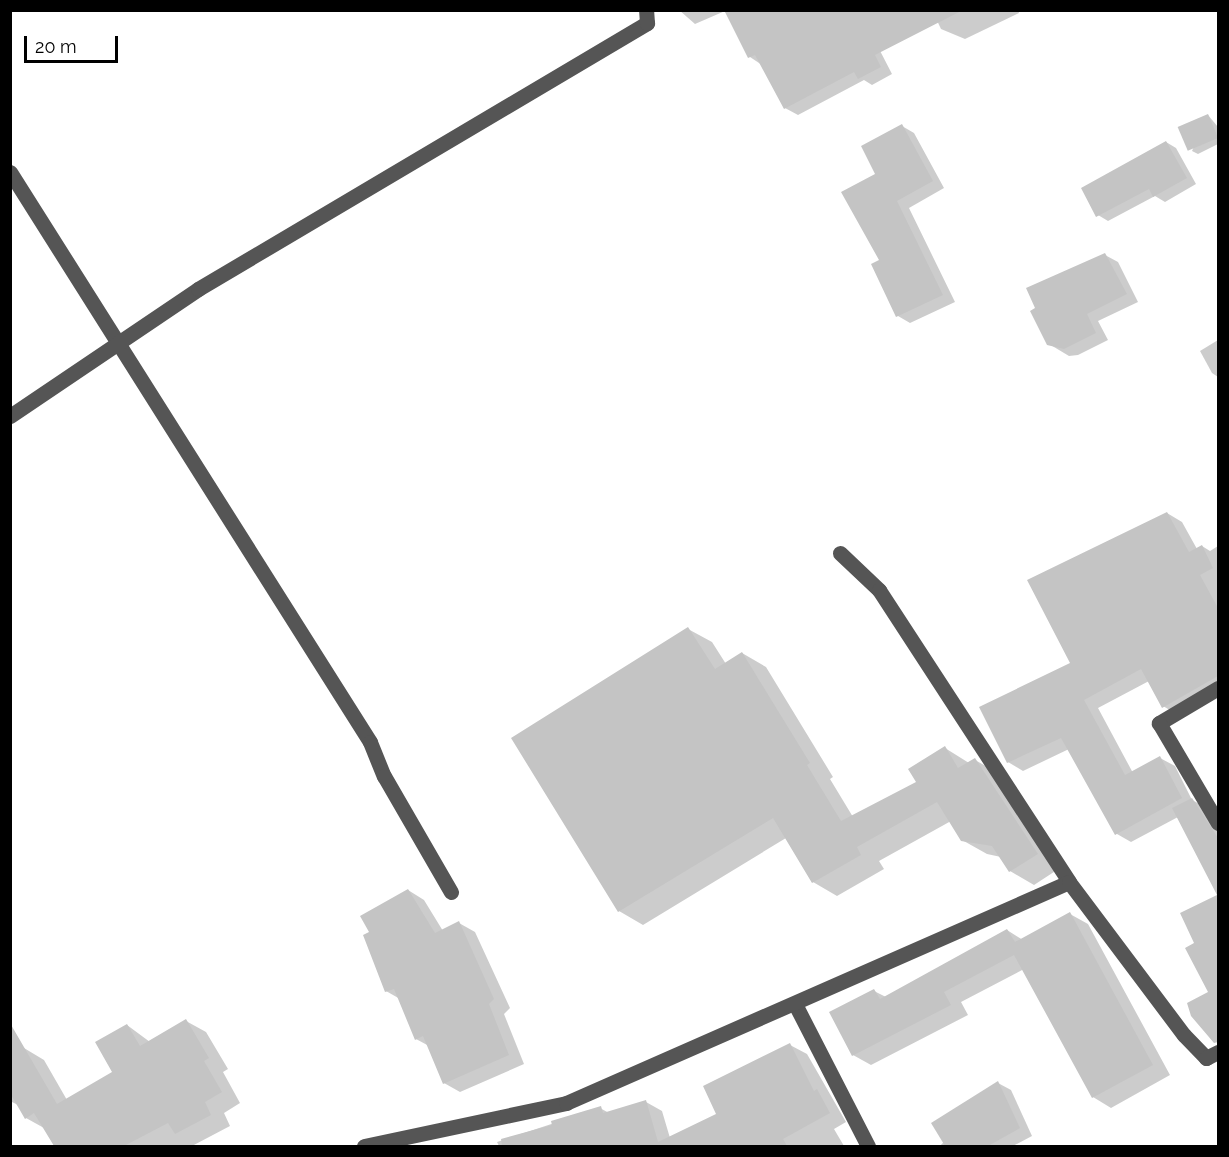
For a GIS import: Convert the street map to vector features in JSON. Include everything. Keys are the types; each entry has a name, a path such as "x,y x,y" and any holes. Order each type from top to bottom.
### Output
{"street":[{"path":"10,416 198,290 647,23 646,10"},
{"path":"10,172 120,342 370,742 384,776 451,892"},
{"path":"840,553 879,590 1069,882 1184,1035 1206,1058 1218,1052"},
{"path":"1218,688 1159,723 1218,823"},
{"path":"364,1146 566,1103 1069,882"},
{"path":"795,1004 868,1146"}],"building":[{"path":"724,10 963,10 875,55 881,67 858,79 854,72 784,109 755,55 748,58"},
{"path":"1208,114 1218,138 1188,151 1178,127"},
{"path":"902,124 933,181 897,201 943,295 896,317 871,264 879,260 841,192 875,174 861,146"},
{"path":"1166,141 1187,178 1153,197 1149,189 1096,217 1081,188"},
{"path":"1105,253 1127,294 1087,314 1096,333 1064,349 1047,345 1030,311 1035,308 1026,288"},
{"path":"1167,512 1189,552 1202,545 1213,568 1200,575 1218,608 1218,676 1162,708 1141,669 1084,700 1125,775 1160,756 1182,798 1115,835 1061,738 1007,763 979,707 1070,663 1027,580"},
{"path":"688,627 715,669 742,652 810,763 807,765 841,821 916,782 908,769 945,746 958,768 975,758 1038,854 1009,872 992,846 961,841 937,802 857,847 861,855 812,883 773,818 618,912 511,738"},
{"path":"1192,798 1218,838 1218,1042 1214,1043 1191,1016 1187,1003 1208,992 1185,948 1194,943 1180,913 1217,895 1172,808"},
{"path":"408,889 435,933 459,921 494,999 489,1004 509,1055 443,1084 423,1036 415,1040 394,989 385,992 363,935 369,932 360,916"},
{"path":"1070,912 1153,1065 1092,1098 1014,955 944,992 951,1005 852,1056 829,1012 874,989 880,999 1007,929 1015,942"},
{"path":"186,1019 209,1058 204,1061 222,1092 205,1102 211,1115 175,1134 168,1123 124,1146 54,1146 34,1113 25,1119 10,1093 10,1023 57,1104 112,1072 95,1042 127,1024 140,1046"},
{"path":"790,1043 814,1091 817,1089 830,1113 783,1139 787,1146 502,1146 501,1139 552,1125 551,1121 601,1106 603,1113 646,1100 658,1142 716,1114 703,1086"},
{"path":"998,1081 1020,1128 988,1146 945,1146 931,1123"}]}
